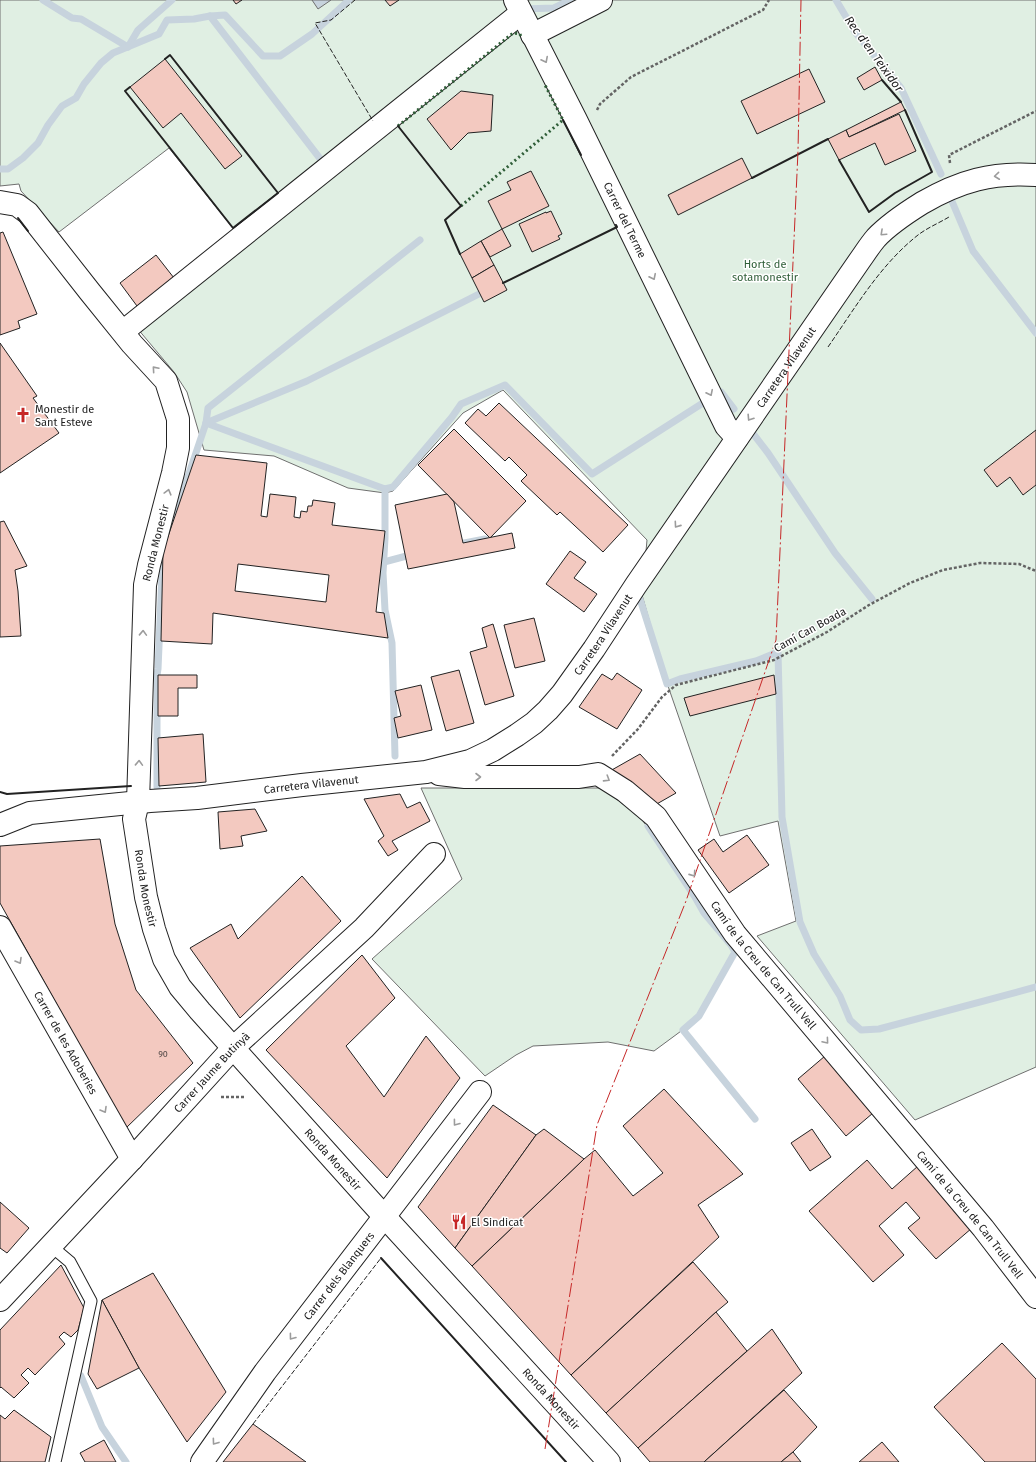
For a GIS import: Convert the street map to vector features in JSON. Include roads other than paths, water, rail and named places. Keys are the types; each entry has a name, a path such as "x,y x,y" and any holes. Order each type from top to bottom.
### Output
{"street":[{"path":"532,35 601,0"},
{"path":"125,333 130,326 518,6"},
{"name":"Carrer del Terme","path":"518,6 726,426 737,438"},
{"name":"Carretera Vilavenut","path":"1,823 30,813 138,802 197,798 426,772 470,761 493,750 534,723 562,694 837,293 877,238 909,211 955,186 976,179 994,176 1036,175"},
{"name":"Ronda Monestir","path":"8,203 28,213 90,292 166,381 178,419 178,448 174,473 145,585 138,802 134,819 146,897 154,929 164,958 180,987 233,1048 609,1462"},
{"name":"Camí de la Creu de Can Trull Vell","path":"426,772 465,777 579,777 598,774 625,790 656,817 735,934 983,1228 1036,1297"},
{"name":"Carrer Jaume Butinyà","path":"0,1300 52,1246 233,1048 364,928 434,854"},
{"name":"Carrer de les Adoberies","path":"0,927 132,1159"},
{"name":"Carrer dels Blanquers","path":"202,1462 265,1372 480,1092"}],"lane":[{"path":"52,1246 70,1262 91,1301 55,1462"}],"waterway":[{"path":"43,0 72,18 81,19 128,47 138,30 172,0"},
{"name":"Rec d'en Teixidor","path":"0,169 8,169 23,158 38,143 48,125 62,106 76,98 84,84 101,63 113,53 159,34 167,20 194,19 225,15 263,56 280,56 312,34 349,0"},
{"path":"523,9 554,8 570,0"},
{"name":"Rec d'en Teixidor","path":"836,0 855,32 901,88 941,174"},
{"path":"210,16 325,165 326,163"},
{"name":"Rec d'en Teixidor","path":"951,199 973,251 1036,333"},
{"path":"157,787 157,675 163,551 206,423 208,408 420,240"},
{"path":"206,423 307,381 479,294"},
{"path":"206,423 385,489 393,487 452,417 461,404 505,385 592,474 706,401"},
{"path":"721,392 734,409"},
{"path":"751,431 768,453 835,553 872,599"},
{"path":"385,489 383,573 385,610 392,643 395,756"},
{"path":"454,545 485,539"},
{"path":"384,562 414,554"},
{"path":"640,599 667,684 680,679 756,661 778,652 782,817 800,922 814,954 840,996 850,1020 861,1030 879,1029 1036,987"},
{"path":"648,826 704,913 731,945 735,952 699,1016 683,1030 755,1119"},
{"path":"81,1376 102,1427 126,1462"}],"place":[{"name":"Monestir de Sant Esteve","path":"23,415"},
{"name":"El Sindicat","path":"459,1222"}],"park label":[{"name":"Horts de sotamonestir","path":"765,270"}]}
